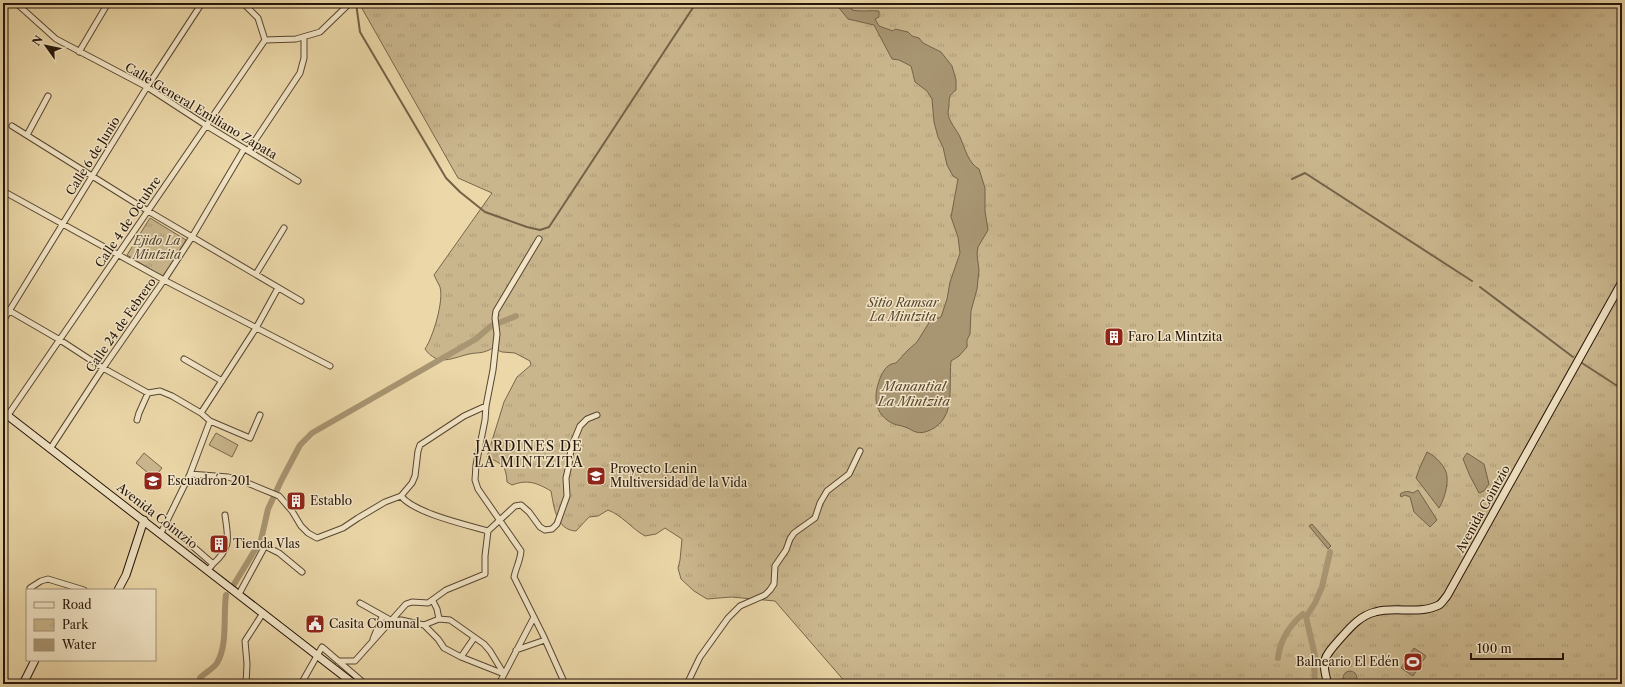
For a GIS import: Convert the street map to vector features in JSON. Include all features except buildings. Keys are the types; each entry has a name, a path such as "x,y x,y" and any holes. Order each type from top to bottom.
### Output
{"main road":[{"name":"Avenida Cointzio","path":"1328,684 1323,668 1325,658 1330,650 1357,621 1375,612 1420,610 1440,604 1447,596 1622,282"},
{"name":"Avenida Cointzio","path":"5,414 161,533 211,567 239,594 354,684"},
{"path":"119,589 126,575 144,520"},
{"path":"23,684 34,661"}],"street":[{"name":"Calle General Emiliano Zapata","path":"16,3 56,39 147,87 207,126 298,181"},
{"path":"79,52 108,3"},
{"name":"Calle 6 de Junio","path":"3,320 147,87 202,3"},
{"path":"243,3 258,18 265,40 304,38 320,32 350,3"},
{"name":"Calle 24 de Febrero","path":"50,449 103,368 164,280 246,150 300,73 304,58 304,38"},
{"name":"Calle 4 de Octubre","path":"5,414 60,340 265,40"},
{"path":"27,135 48,96"},
{"path":"12,126 148,211 301,301"},
{"path":"3,191 164,280 330,366"},
{"path":"256,274 284,228"},
{"path":"540,239 496,311 497,334 493,370 476,465 475,480 478,489 521,551 520,563 514,577 565,684"},
{"path":"201,413 256,328 278,288"},
{"path":"3,307 60,340 103,368 148,393 160,391 172,396 201,413 210,421 250,438 260,415"},
{"path":"184,359 222,381"},
{"path":"137,420 148,393"},
{"path":"190,474 228,477 275,494 292,510 301,526 308,533 317,538 343,528 385,502 401,496 412,483 415,476 420,445 464,416 486,406"},
{"path":"338,661 355,661 392,622 406,604 412,602 428,603 433,601 446,590 486,574 485,556 488,531 515,506 521,505 529,512 540,527 545,530 552,528 557,524 567,496 566,478 571,448 580,426 587,419 596,415"},
{"path":"161,533 190,474 210,421"},
{"path":"687,684 700,657 728,618 740,606 765,595 770,590 774,584 775,566 786,550 790,539 794,533 815,518 827,491 849,474 860,451"},
{"path":"401,496 406,502 429,513 488,531"},
{"path":"166,523 211,567 224,553 228,543 225,515"},
{"path":"239,594 265,546 279,553 302,572"},
{"path":"30,588 40,581 48,579 81,589"},
{"path":"433,601 437,609 439,619"},
{"path":"360,603 392,622 400,620 424,625 438,638 444,648 504,674"},
{"path":"246,684 247,664 245,641 263,613"},
{"path":"371,644 382,617"},
{"path":"499,684 534,617"},
{"path":"424,625 439,619 450,620 484,644 504,674"},
{"path":"461,656 474,638"},
{"path":"516,650 545,640"},
{"path":"301,684 322,647 364,684"}],"green space":[{"name":"Sitio Ramsar La Mintzita","path":"359,3 1622,3 1622,684 847,684 775,601 731,597 707,599 694,591 681,579 678,568 682,539 665,528 656,534 645,536 618,515 608,510 598,516 589,517 576,531 569,530 564,527 557,517 551,491 528,482 512,485 507,482 504,468 496,461 487,457 504,402 517,377 531,365 530,361 515,353 502,352 493,348 483,352 440,360 430,355 425,349 434,328 439,310 441,293 440,287 434,275 492,193 458,178"},
{"name":"Ejido La Mintzita","path":"150,218 186,240 163,277 127,255"},
{"path":"216,433 238,445 232,457 209,445"},
{"path":"144,453 162,468 154,478 136,463"}],"water":[{"name":"Manantial La Mintzita","path":"835,3 849,3 852,10 879,11 879,17 875,19 879,26 893,31 895,29 908,32 912,36 919,38 923,43 941,52 952,66 956,80 956,90 952,93 949,99 949,119 960,137 969,159 979,169 985,188 985,211 988,230 978,247 977,254 979,270 977,289 971,311 970,334 967,340 967,347 959,356 951,361 950,398 949,406 944,418 935,427 920,433 906,427 893,424 884,418 877,407 877,388 885,369 889,365 896,363 917,342 930,321 941,317 947,299 950,282 960,253 958,237 951,217 958,179 953,176 947,165 943,147 938,137 934,122 932,99 927,91 915,82 911,66 899,60 892,59 874,25 848,19"},
{"path":"1427,452 1440,462 1446,473 1446,489 1439,508 1416,478"},
{"path":"1467,453 1484,464 1489,484 1484,491 1479,493 1463,459"},
{"path":"1418,490 1437,520 1430,527 1414,512 1410,497 1405,495 1401,497 1400,494 1403,492 1413,493"},
{"path":"1312,524 1331,546 1328,549 1309,526"},
{"name":"Balneario El Edén","path":"1414,648 1426,656 1413,676 1401,668"},
{"path":"1350,671 1355,673 1357,678 1355,683 1350,685 1345,683 1343,678 1345,673"}],"waterway":[{"path":"356,3 360,32 446,178 460,192 485,212 540,230 549,227 696,3"},
{"path":"1292,179 1305,173 1472,281"},
{"path":"1480,287 1573,357"},
{"path":"233,586 261,540 268,509 282,479 300,445 312,433 476,339 491,326 516,316"},
{"path":"1582,363 1622,389"},
{"path":"1306,617 1315,603 1322,587 1330,552"},
{"path":"201,684 200,678 216,665 223,648 226,595"},
{"path":"1278,658 1283,639 1293,623 1303,614 1306,617 1315,656 1315,684"}],"place":[{"name":"Faro La Mintzita","path":"1114,337"},
{"name":"Proyecto Lenin Multiversidad de la Vida","path":"596,476"},
{"name":"Escuadrón 201","path":"153,481"},
{"name":"Establo","path":"296,501"},
{"name":"Tienda Vlas","path":"219,544"},
{"name":"Casita Comunal","path":"315,624"},
{"name":"Balneario El Edén","path":"1413,662"}],"district":[{"name":"JARDINES DE LA MINTZITA","path":"529,454"}]}
